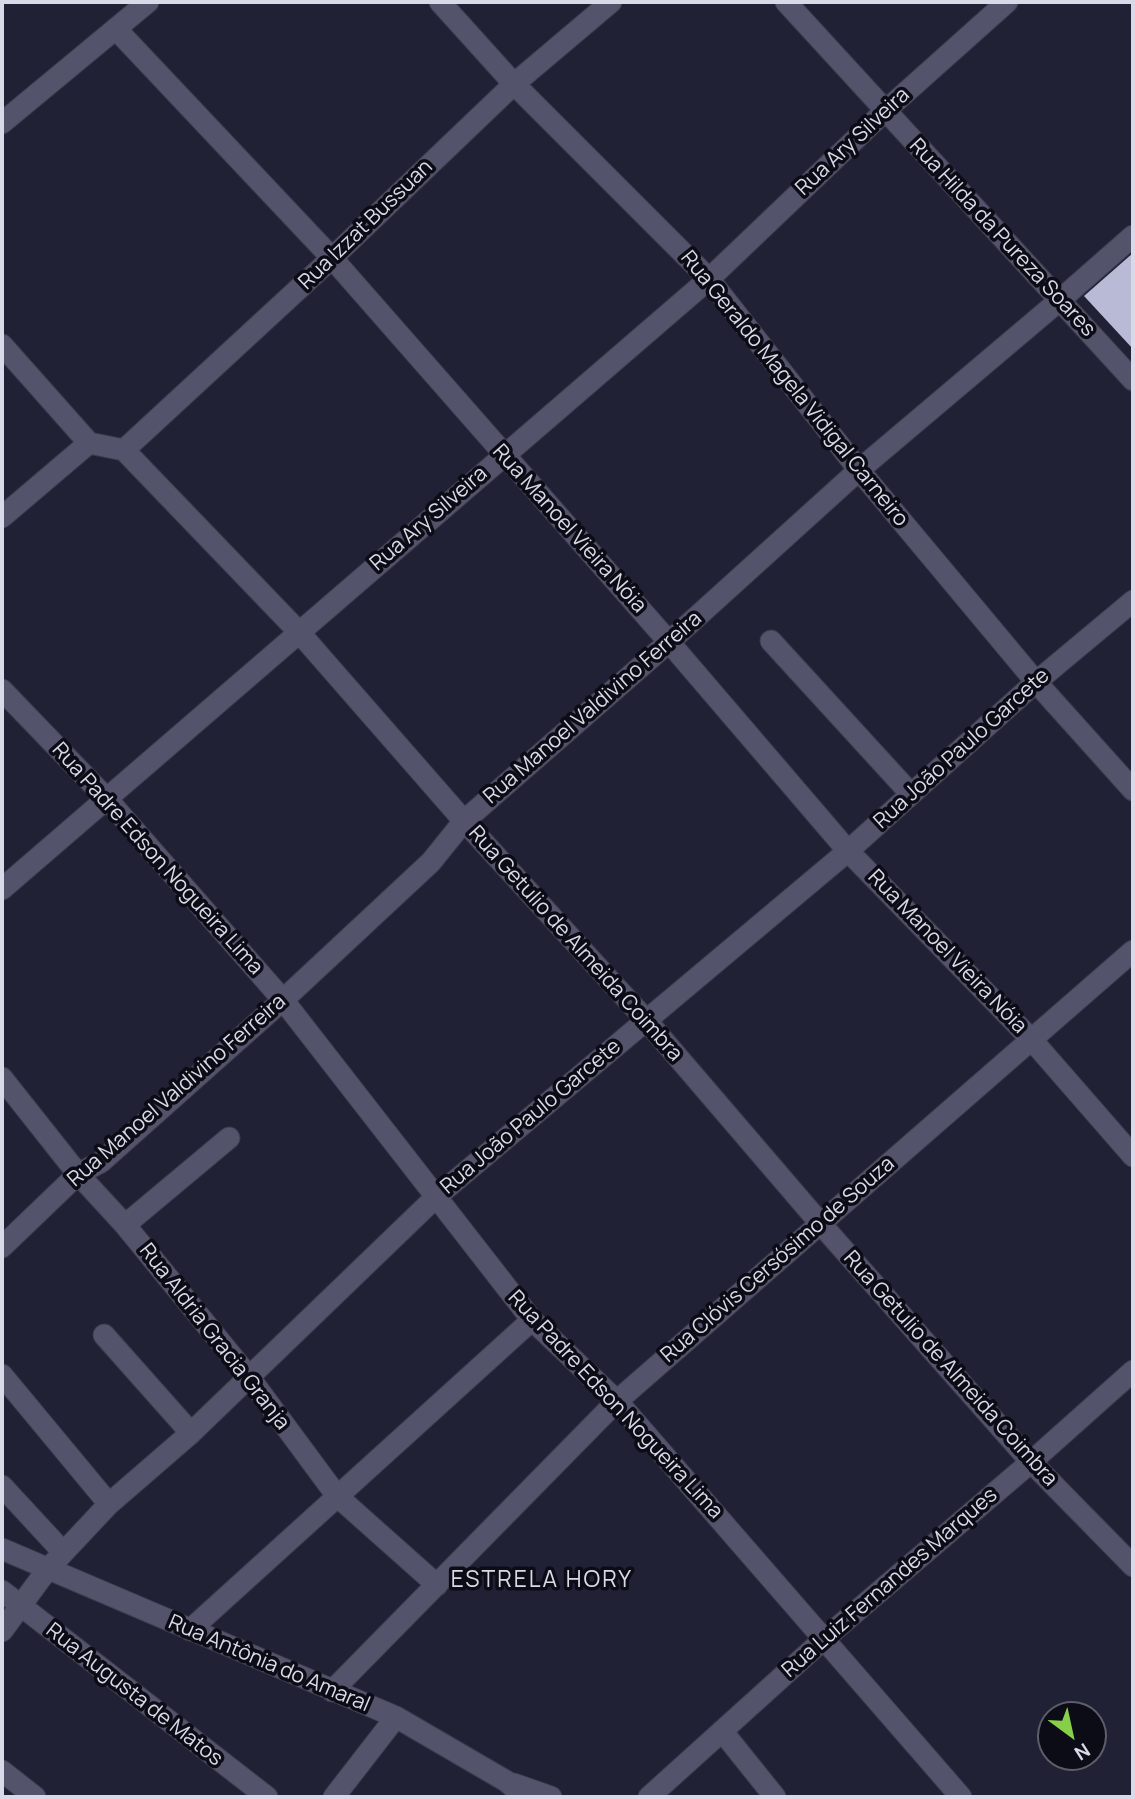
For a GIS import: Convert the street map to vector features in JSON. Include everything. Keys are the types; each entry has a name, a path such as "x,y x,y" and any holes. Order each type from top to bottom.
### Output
{"street":[{"path":"3,120 148,2"},
{"name":"Rua Geraldo Magela Vidigal Carneiro","path":"440,2 514,84 709,279 859,470 1036,681 1133,790"},
{"name":"Rua Izzat Bussuan","path":"124,450 332,258 514,84 611,2"},
{"name":"Rua Hilda da Pureza Soares","path":"786,2 1133,380"},
{"name":"Rua Ary Silveira","path":"2,889 709,279 885,111 1007,2"},
{"name":"Rua Manoel Vieira Nóia","path":"116,29 332,258 848,850 1031,1039 1133,1156"},
{"name":"Rua Manoel Valdivino Ferreira","path":"2,1247 78,1174 101,1162 283,1000 431,862 464,821 669,642 859,470 1133,236"},
{"path":"2,345 89,443 124,450"},
{"path":"2,517 89,443"},
{"name":"Rua Getulio de Almeida Coimbra","path":"124,450 298,631 464,821 646,1020 820,1223 1031,1462 1133,1566"},
{"name":"Rua João Paulo Garcete","path":"2,1631 47,1570 109,1504 191,1433 436,1197 848,850 1036,681 1133,601"},
{"path":"771,642 911,794"},
{"name":"Rua Padre Edson Nogueira Lima","path":"2,690 107,799 283,1000 531,1320 617,1401 961,1797"},
{"name":"Rua Clóvis Cersósimo de Souza","path":"332,1691 617,1401 1133,951"},
{"name":"Rua Aldria Gracia Granja","path":"2,1079 78,1174 125,1225 249,1377 337,1496 437,1585"},
{"path":"125,1225 229,1138"},
{"path":"190,1630 531,1320"},
{"path":"104,1335 191,1433"},
{"name":"Rua Luiz Fernandes Marques","path":"649,1797 824,1639 1133,1371"},
{"path":"2,1376 109,1504"},
{"path":"2,1486 63,1552"},
{"name":"Rua Antônia do Amaral","path":"2,1549 396,1717 506,1781 525,1797"},
{"name":"Rua Augusta de Matos","path":"2,1591 267,1797"},
{"path":"334,1797 396,1717"},
{"path":"722,1731 775,1797"},
{"path":"2,1771 35,1797"},
{"path":"506,1781 551,1797"}],"building":[{"path":"1133,253 1133,349 1084,296"}],"district":[{"name":"ESTRELA HORY","path":"542,1581"}]}
